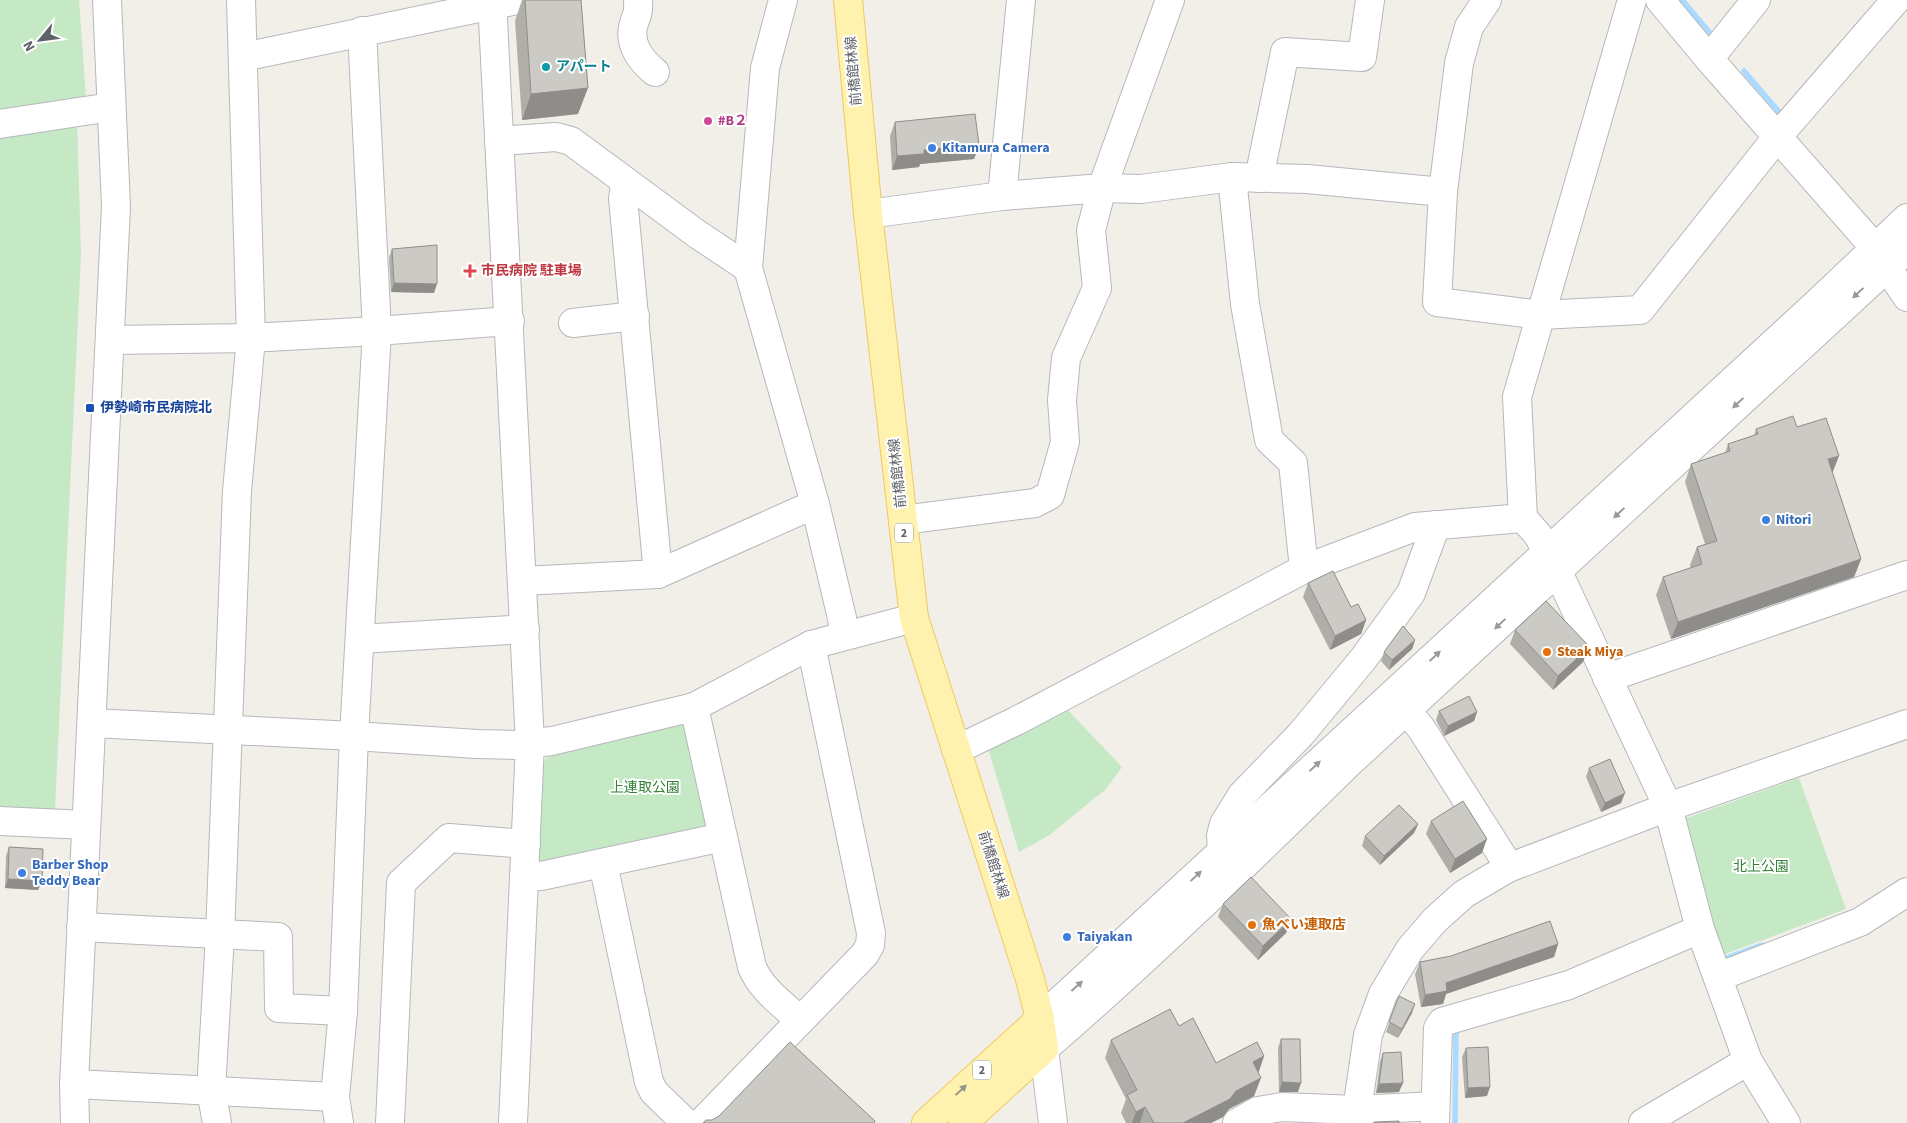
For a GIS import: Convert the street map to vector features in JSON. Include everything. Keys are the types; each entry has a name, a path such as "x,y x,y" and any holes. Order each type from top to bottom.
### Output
{"main road":[{"name":"前橋館林線","path":"848,0 868,214 914,618 1027,970 1040,1018 1044,1049"},
{"name":"2","path":"926,1123 1040,1018"},
{"name":"2","path":"963,1123 1044,1049"}],"street":[{"path":"76,1123 74,1084 116,206 111,107 110,22 107,0"},
{"path":"217,1123 211,1091 220,935 237,491 251,338 241,0"},
{"path":"638,0 639,12 632,28 632,40 644,64 655,72"},
{"path":"637,51 650,18 650,0"},
{"path":"783,0 765,68 748,268 814,504 842,618 844,636"},
{"path":"1002,196 1022,0"},
{"path":"903,520 1035,503 1050,495 1065,442 1062,400 1066,358 1096,288 1091,230 1102,188 1170,0"},
{"path":"1259,178 1285,52 1362,57 1370,0"},
{"path":"1487,0 1469,27 1459,63 1443,192 1437,302 1540,315 1640,310 1778,136 1896,0"},
{"path":"1632,0 1517,398 1523,518 1538,535 1552,561 1668,807 1700,929 1748,1061 1786,1123"},
{"path":"1660,0 1881,258 1907,297"},
{"path":"1709,59 1756,0"},
{"path":"243,57 501,2 499,141 510,321 530,743 513,1123"},
{"path":"74,1084 211,1091 337,1110 354,736 377,331 362,31"},
{"path":"0,124 111,107"},
{"path":"499,141 563,137 571,141 697,234 748,268"},
{"path":"868,214 1002,196 1102,188 1141,189 1232,177 1307,179 1443,192"},
{"path":"1232,177 1245,304 1266,420 1270,440 1293,464 1304,569"},
{"path":"626,182 624,198 658,574"},
{"path":"1040,1018 1222,851 1552,561 1881,258 1907,218"},
{"path":"1881,258 1907,249"},
{"path":"573,324 635,316"},
{"path":"110,340 251,338 510,321"},
{"path":"523,581 658,574 814,504"},
{"path":"956,750 1016,721 1304,569 1415,527 1523,518"},
{"path":"1222,851 1221,836 1224,824 1242,795 1301,734 1364,658 1411,593 1436,525"},
{"path":"1053,1123 1044,1049 1081,1017 1259,851 1406,710 1552,561"},
{"path":"1607,678 1907,575"},
{"path":"92,723 477,744 552,741 694,707 811,645 914,618"},
{"path":"360,639 525,629"},
{"path":"701,1123 865,954 870,945 871,933 811,645"},
{"path":"694,707 752,967 763,987 800,1020"},
{"path":"1406,710 1420,728 1508,868"},
{"path":"1357,1116 1368,1035 1383,994 1394,972 1410,949 1435,920 1464,894 1508,868 1668,807 1907,724"},
{"path":"0,820 86,825"},
{"path":"525,875 541,876 723,837"},
{"path":"390,1123 401,883 449,838 526,844"},
{"path":"603,863 648,1082 654,1092 686,1123"},
{"path":"1718,977 1860,922 1907,892"},
{"path":"81,928 278,937 279,1008 343,1011"},
{"path":"1237,1123 1258,1111 1282,1107 1357,1116 1435,1114 1438,1028 1442,1022 1569,985 1700,929"},
{"path":"1643,1123 1748,1061"}],"green space":[{"path":"0,0 79,0 86,98 0,112"},
{"path":"77,119 81,254 55,810 0,809 0,131"},
{"path":"1064,706 1122,767 1106,789 1048,836 1019,852 988,748"},
{"name":"上連取公園","path":"685,724 710,823 705,830 542,864 537,859 542,763 550,755"},
{"name":"北上公園","path":"1799,778 1846,909 1725,954 1716,950 1681,820"}],"building":[{"name":"アパート","path":"525,0 581,0 588,88 531,94"},
{"path":"975,114 979,145 924,150 924,154 897,156 895,122"},
{"path":"437,245 437,284 394,283 392,249"},
{"name":"Nitori","path":"1793,416 1797,427 1826,418 1839,456 1828,459 1861,559 1678,622 1663,577 1702,564 1697,547 1717,541 1691,464 1730,451 1728,444 1758,434 1756,429"},
{"path":"1333,571 1351,607 1358,604 1366,620 1335,636 1308,583"},
{"name":"Steak Miya","path":"1546,601 1586,643 1588,648 1558,676 1515,630"},
{"path":"1403,626 1415,640 1392,660 1384,652"},
{"path":"1469,696 1477,712 1448,726 1439,711"},
{"path":"1610,759 1625,793 1605,803 1589,768"},
{"path":"1463,801 1487,839 1455,859 1431,821"},
{"path":"1399,805 1418,824 1384,856 1365,836"},
{"name":"Barber Shop Teddy Bear","path":"9,847 43,849 42,881 8,879"},
{"path":"1251,877 1291,919 1263,946 1223,904"},
{"path":"1550,921 1558,944 1446,983 1447,991 1425,995 1420,962 1451,956"},
{"path":"1399,996 1415,1004 1402,1029 1389,1022"},
{"path":"1170,1009 1179,1026 1193,1018 1216,1063 1257,1042 1264,1056 1253,1062 1261,1078 1236,1091 1230,1099 1183,1123 1154,1123 1145,1107 1136,1112 1127,1095 1137,1090 1111,1040"},
{"path":"1281,1039 1300,1039 1301,1083 1282,1082"},
{"path":"790,1042 875,1121 874,1123 703,1123 706,1120 712,1120 719,1116"},
{"path":"1488,1047 1490,1087 1468,1088 1466,1048"},
{"path":"1401,1052 1403,1083 1379,1084 1383,1053"},
{"path":"1399,1121 1399,1123 1373,1123 1375,1122"}],"waterway":[{"path":"1682,0 1710,33"},
{"path":"1744,71 1780,113"},
{"path":"1721,960 1762,945"},
{"path":"1455,1123 1456,1030 1461,1028"}],"place":[{"name":"アパート","path":"546,67"},
{"name":"#B２","path":"708,121"},
{"name":"Kitamura Camera","path":"932,148"},
{"name":"市民病院 駐車場","path":"470,271"},
{"name":"伊勢崎市民病院北","path":"90,408"},
{"name":"Nitori","path":"1766,520"},
{"name":"Steak Miya","path":"1547,652"},
{"name":"Barber Shop Teddy Bear","path":"22,873"},
{"name":"魚べい連取店","path":"1252,925"},
{"name":"Taiyakan","path":"1067,937"}]}
